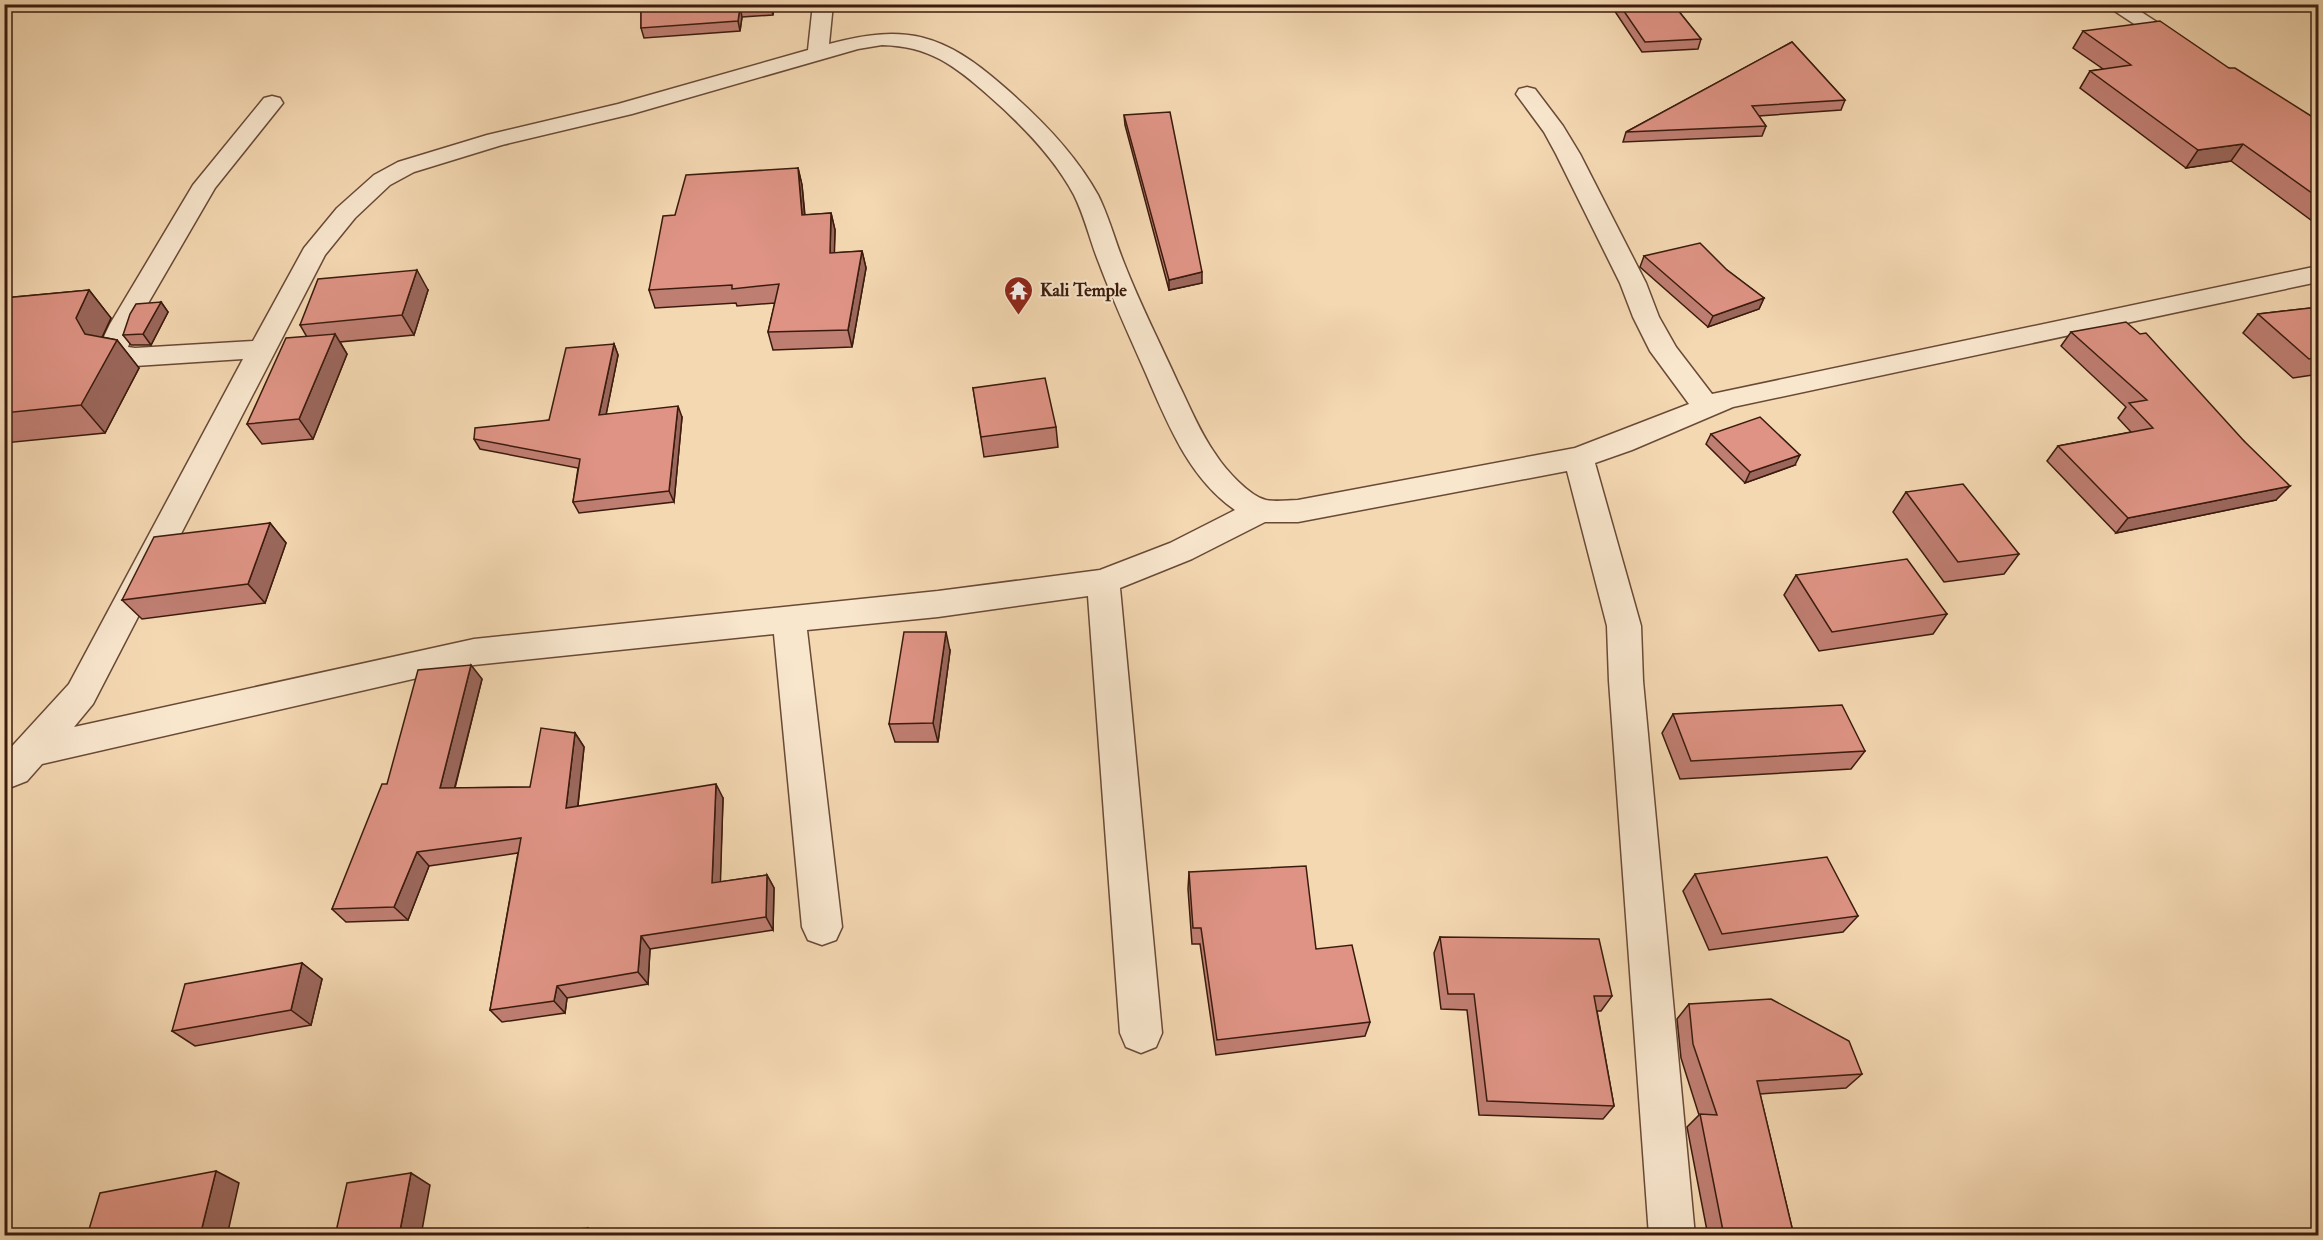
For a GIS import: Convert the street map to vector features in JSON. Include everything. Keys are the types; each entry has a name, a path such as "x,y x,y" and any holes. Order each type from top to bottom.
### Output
{"street":[{"path":"818,52 823,4"},
{"path":"2114,4 2202,59"},
{"path":"4,775 14,770 81,694 313,253 346,213 382,180 406,167 445,154 624,109 794,62 818,52 867,39 896,38 920,41 955,57 984,79 1062,156 1086,196 1129,307 1190,437 1211,471 1234,495 1260,511"},
{"path":"1527,94 1555,131 1568,154 1664,351 1706,406"},
{"path":"262,349 135,357 118,353 114,345 123,324 206,185 272,103"},
{"path":"31,751 474,652 938,604 1103,582 1181,551 1260,511 1298,511 1579,458 1622,443 1726,399 2319,274"},
{"path":"1579,458 1624,626 1626,681 1672,1236"},
{"path":"1103,582 1141,1033"},
{"path":"789,618 822,927"}],"building":[{"path":"641,4 771,4 770,6 740,7 738,21 641,28"},
{"path":"1619,4 1673,4 1701,39 1645,42"},
{"path":"2160,21 2229,68 2235,68 2319,121 2319,198 2243,144 2198,150 2090,71 2131,65 2083,31"},
{"path":"1792,42 1845,100 1752,106 1766,126 1626,132"},
{"path":"1170,112 1202,272 1169,280 1124,115"},
{"path":"798,168 802,215 831,213 830,253 862,251 848,330 768,332 779,284 732,289 732,285 649,290 663,216 675,215 686,175"},
{"path":"1700,243 1727,270 1764,298 1713,316 1644,256"},
{"path":"417,270 402,315 300,325 318,279"},
{"path":"89,290 76,318 85,334 117,340 81,405 4,413 4,298"},
{"path":"161,302 143,334 123,335 136,304"},
{"path":"2319,307 2319,357 2309,359 2258,314"},
{"path":"2126,322 2140,334 2146,333 2244,441 2290,486 2128,518 2058,446 2153,428 2129,403 2147,400 2071,332"},
{"path":"335,334 299,419 247,424 286,338"},
{"path":"614,344 599,415 678,406 669,491 573,502 580,459 474,439 475,428 549,420 566,348"},
{"path":"1045,378 1056,427 981,437 973,388"},
{"path":"1760,417 1800,455 1750,472 1711,434"},
{"path":"1963,484 2019,554 1958,562 1906,492"},
{"path":"270,523 248,584 122,600 154,537"},
{"path":"1907,559 1947,614 1832,632 1796,575"},
{"path":"904,632 946,632 933,723 889,724"},
{"path":"471,665 440,788 530,787 541,728 575,733 566,808 716,784 712,883 767,875 766,917 641,936 638,972 557,986 554,1001 490,1010 521,838 417,852 394,907 332,909 382,784 387,784 418,670"},
{"path":"1842,705 1865,751 1691,761 1673,714"},
{"path":"1827,857 1858,916 1722,934 1695,874"},
{"path":"1306,866 1316,949 1352,945 1370,1022 1217,1040 1201,928 1193,928 1189,872"},
{"path":"1440,937 1599,939 1612,996 1594,996 1614,1106 1487,1101 1474,994 1448,994"},
{"path":"302,963 291,1010 172,1031 185,984"},
{"path":"1771,999 1849,1041 1862,1074 1757,1081 1794,1236 1724,1236 1700,1114 1717,1115 1693,1044 1689,1004"},
{"path":"216,1171 200,1236 87,1236 100,1193"},
{"path":"411,1173 399,1236 335,1236 347,1183"},
{"path":"588,1228 587,1236 505,1236"}],"place":[{"name":"Kali Temple","path":"1019,316"}]}
